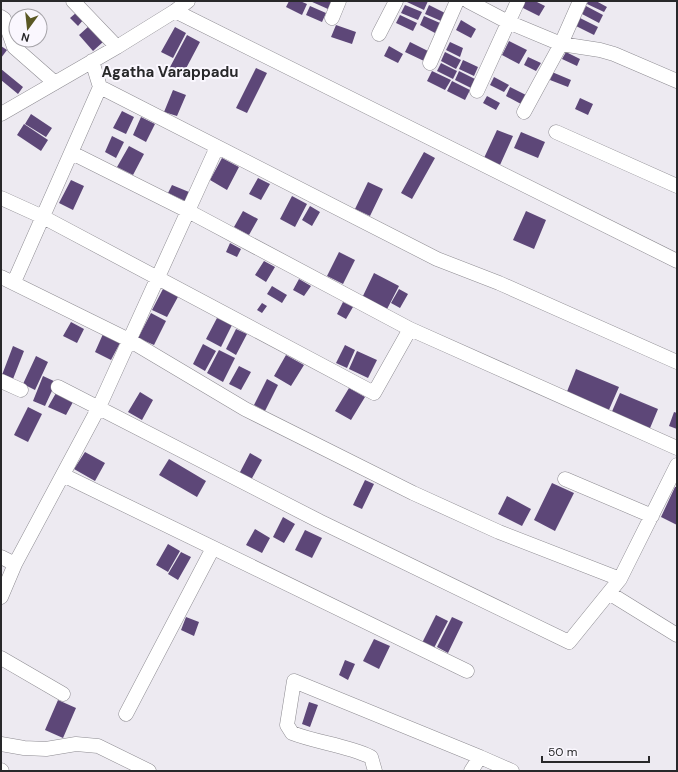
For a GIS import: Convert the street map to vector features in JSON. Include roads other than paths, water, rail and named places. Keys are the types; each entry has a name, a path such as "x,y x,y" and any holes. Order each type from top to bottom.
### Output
{"street":[{"path":"73,1 117,47"},
{"path":"1,114 175,12 188,1"},
{"path":"332,18 339,1"},
{"path":"379,34 396,1"},
{"path":"430,63 457,1"},
{"path":"468,1 508,22 561,44 600,50 614,54 677,81"},
{"path":"477,91 518,1"},
{"path":"524,112 561,44 580,1"},
{"path":"175,12 677,261"},
{"path":"1,17 4,19 14,47 55,83"},
{"path":"14,282 100,87 92,62"},
{"path":"100,87 437,259 498,282 677,362"},
{"path":"556,132 677,186"},
{"path":"1,597 15,564 98,407 217,146"},
{"path":"72,153 188,211 410,329 677,448"},
{"path":"1,198 43,217 374,392 410,329"},
{"path":"1,276 129,340 245,409 413,493 499,532 620,579"},
{"path":"1,382 21,390"},
{"path":"58,387 319,521 570,642 620,579 677,465"},
{"path":"62,475 467,671"},
{"path":"565,479 652,516"},
{"path":"126,714 213,548"},
{"path":"1,557 15,564"},
{"path":"608,593 677,635"},
{"path":"1,658 63,694"},
{"path":"375,771 371,757 360,752 303,738 292,733 287,725 294,681 512,771"},
{"path":"1,744 24,748 46,749 76,744 98,746 149,771"},
{"path":"471,771 480,757"}],"district":[{"name":"Agatha Varappadu","path":"170,72"}]}
